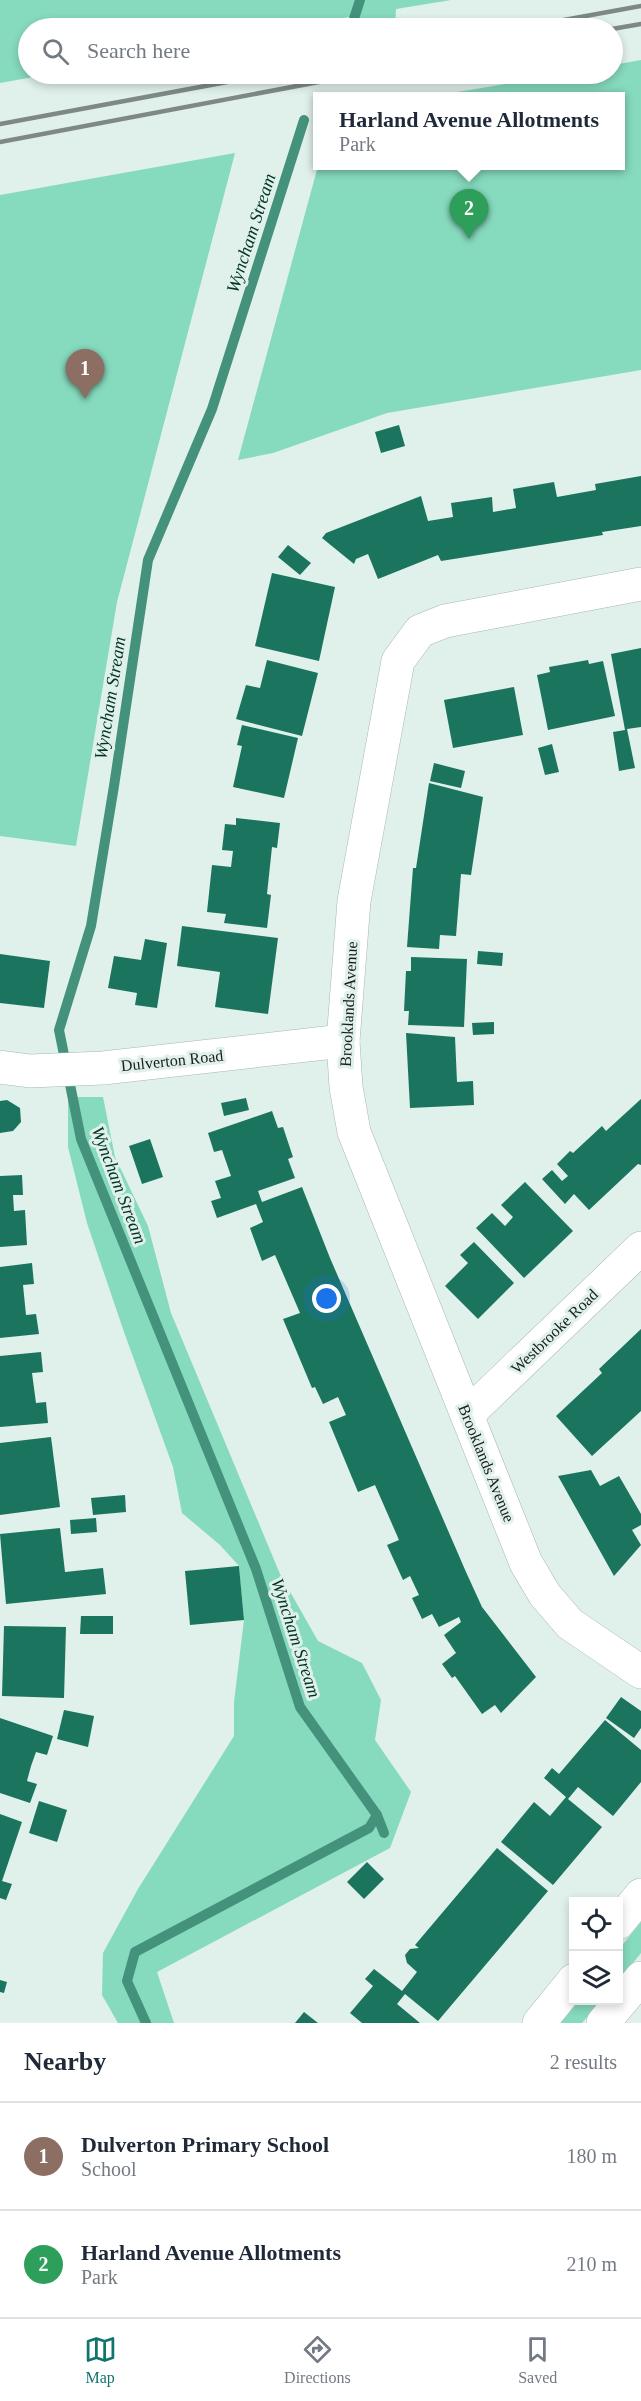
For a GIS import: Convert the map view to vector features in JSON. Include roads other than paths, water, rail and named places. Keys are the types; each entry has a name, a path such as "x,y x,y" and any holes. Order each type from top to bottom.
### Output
{"street":[{"name":"Brooklands Avenue","path":"641,584 445,621 420,631 398,661 354,901 343,1041 346,1087 354,1132 526,1563 545,1595 570,1624 641,1672"},
{"name":"Dulverton Road","path":"15,1069 103,1068 343,1041"},
{"name":"Westbrooke Road","path":"468,1414 641,1248"},
{"path":"623,1917 641,1895"},
{"path":"603,2023 641,1978"},
{"path":"539,2023 569,1985"}],"waterway":[{"name":"Wyncham Stream","path":"354,18 360,0"},
{"name":"Wyncham Stream","path":"146,2023 127,1981 135,1952 369,1828 377,1815 300,1707 256,1569 81,1139 59,1030 91,926 148,560 212,409 304,120"},
{"path":"377,1815 384,1833"}],"railway":[{"path":"575,18 641,6"},
{"path":"623,27 641,24"},
{"path":"0,124 216,84"},
{"path":"0,142 308,84"}],"place":[{"name":"Harland Avenue Allotments","path":"469,239"},
{"name":"Dulverton Primary School","path":"85,399"}]}
